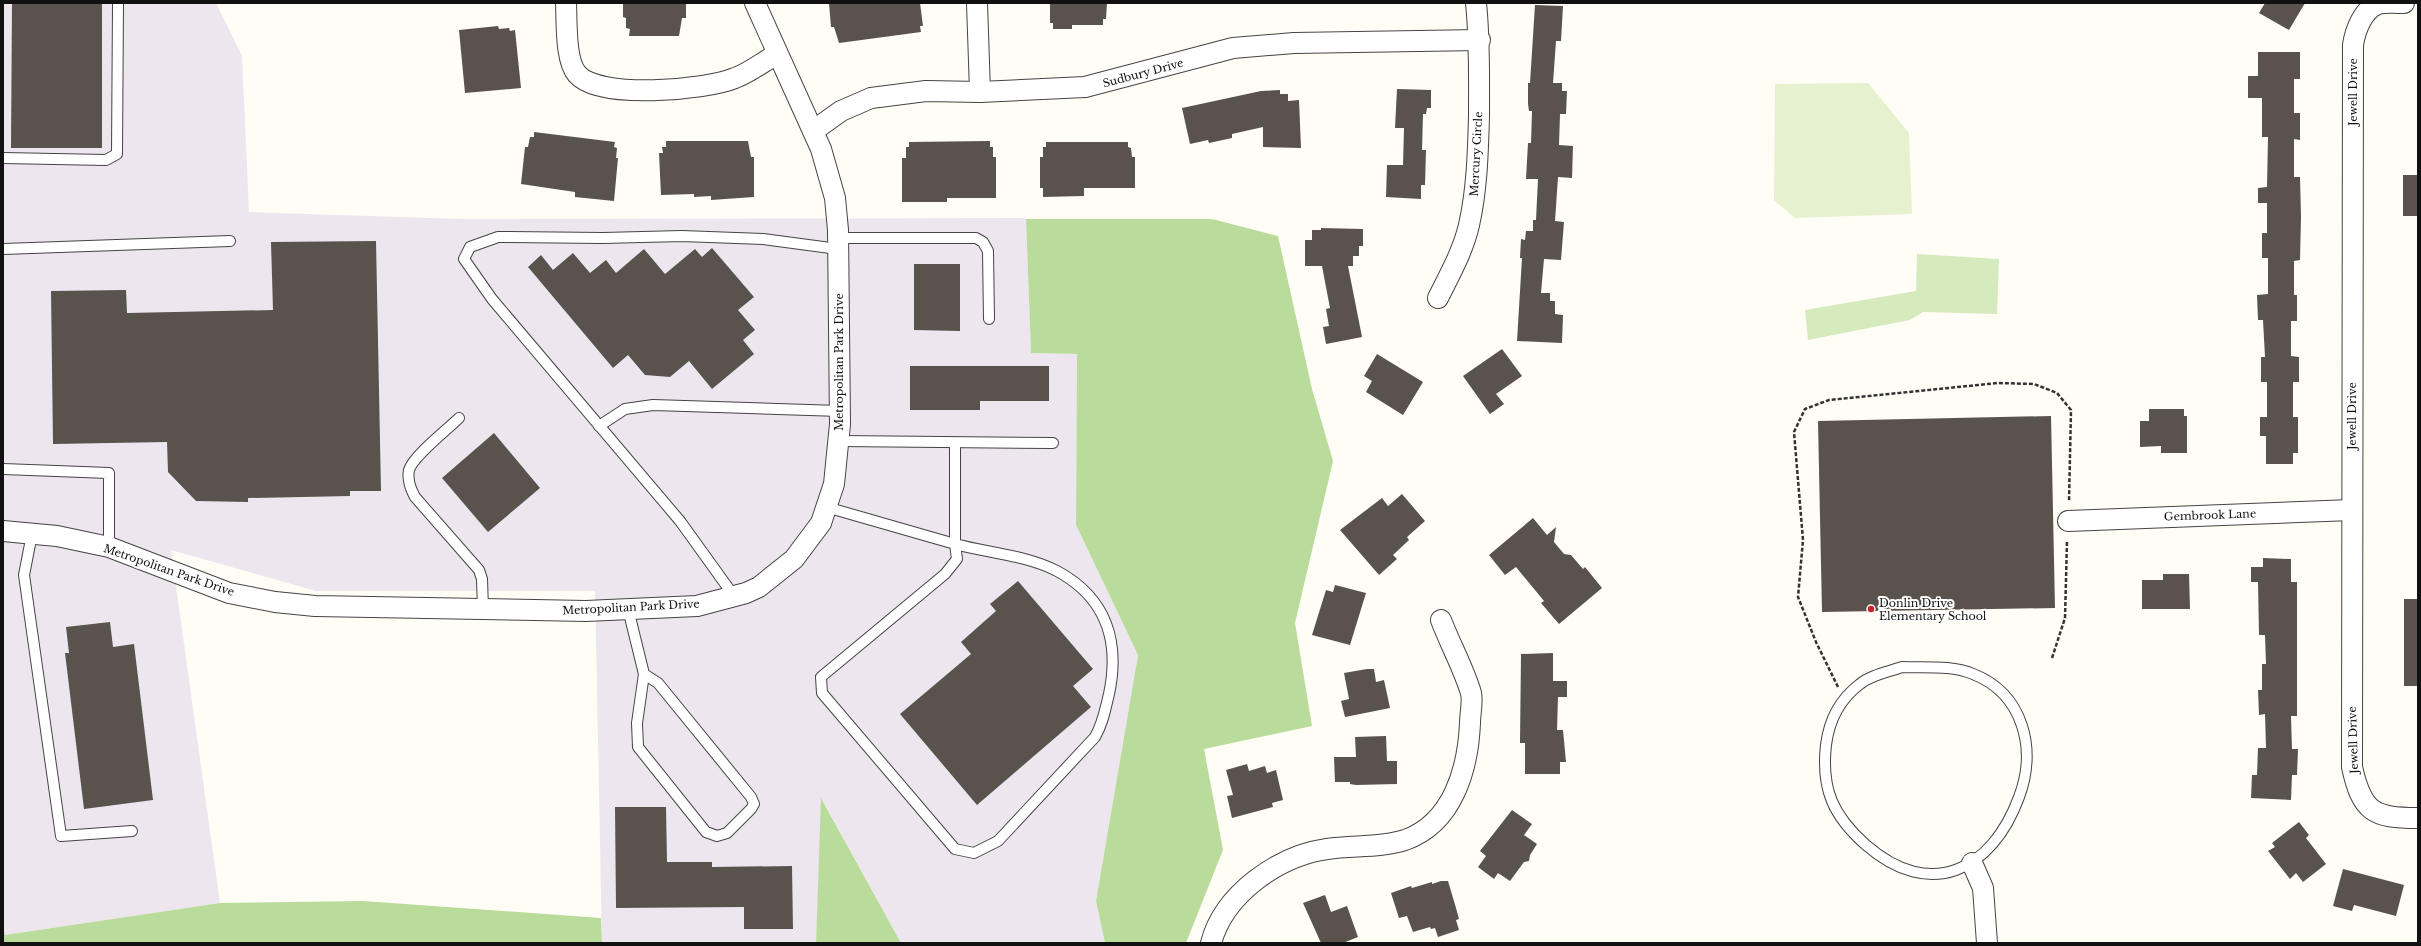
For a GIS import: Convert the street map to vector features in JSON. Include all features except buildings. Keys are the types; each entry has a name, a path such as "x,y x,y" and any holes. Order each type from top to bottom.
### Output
{"street":[{"path":"566,3 567,38 573,67 578,76 595,84 622,90 666,91 715,84 736,78 777,54"},
{"name":"Metropolitan Park Drive","path":"3,531 57,536 109,547 229,593 275,602 315,606 586,611 696,606 734,596 759,587 794,559 821,523 834,484 839,441 840,411 838,243 835,198 813,130 755,3"},
{"path":"977,3 980,92"},
{"name":"Mercury Circle","path":"1438,298 1462,249 1474,198 1478,144 1480,40 1476,3"},
{"name":"Jewell Drive","path":"2404,3 2378,4 2369,11 2354,33 2353,45 2352,767 2358,791 2369,807 2390,818 2418,818"},
{"name":"Sudbury Drive","path":"813,130 842,111 871,98 926,91 980,92 1085,87 1233,48 1294,43 1480,40"},
{"name":"Gembrook Lane","path":"2068,521 2352,510"},
{"path":"1211,943 1214,932 1238,896 1273,867 1291,858 1326,849 1385,844 1405,840 1424,831 1441,816 1453,797 1469,750 1471,694 1441,620"},
{"path":"1972,863 1983,888 1987,943"}],"lane":[{"path":"3,158 106,160 117,154 118,3"},
{"path":"734,596 680,521 492,299 464,259 470,247 498,236 603,238 682,236 838,243 976,238 983,242 988,251 989,319"},
{"path":"3,249 230,241"},
{"path":"599,426 624,409 653,405 840,411"},
{"path":"459,418 417,458 409,469 408,484 415,496 479,570 482,579 483,609"},
{"path":"839,441 1053,443"},
{"path":"826,507 956,544 1022,559 1056,571 1077,584 1095,603 1107,625 1113,646 1113,672 1102,724 1095,737 998,841 974,853 955,848 822,693 821,677 945,574 957,559 956,544 955,443"},
{"path":"3,469 110,473 109,547"},
{"path":"32,534 24,575 61,836 132,831"},
{"path":"628,609 644,674 637,723 638,747 706,832 717,836 727,833 751,809 754,804 751,797 658,683 644,674"},
{"path":"1902,668 1950,668 1974,674 1994,687 2018,712 2028,743 2025,782 2004,832 1988,851 1972,863 1953,872 1932,875 1898,867 1884,860 1852,833 1842,820 1829,797 1824,766 1828,730 1840,704 1844,700 1860,684 1902,668"}],"path":[{"path":"1844,700 1816,642 1798,597 1803,540 1794,432 1805,409 1829,400 1998,383 2034,384 2057,392 2071,410 2065,618 2052,658"}],"shaded area":[{"path":"3,3 216,3 242,56 249,212 461,219 1026,218 1031,353 1077,354 1076,525 1138,655 1096,901 1105,943 901,943 822,799 816,943 602,943 595,591 316,591 171,550 220,903 5,935 3,925"}],"green space":[{"path":"1868,83 1909,133 1912,214 1795,218 1774,200 1775,84"},
{"path":"1026,219 1212,219 1278,236 1312,389 1333,461 1295,623 1312,726 1204,749 1223,850 1186,943 1105,943 1096,901 1138,655 1076,525 1077,354 1031,353"},
{"path":"1917,254 1999,259 1997,314 1923,312 1910,320 1808,340 1805,310 1916,291"},
{"path":"821,798 901,943 816,943"},
{"path":"363,901 601,918 602,943 3,943 3,925 5,935 220,903"}],"place":[{"name":"Donlin Drive Elementary School","path":"1871,609"}]}
